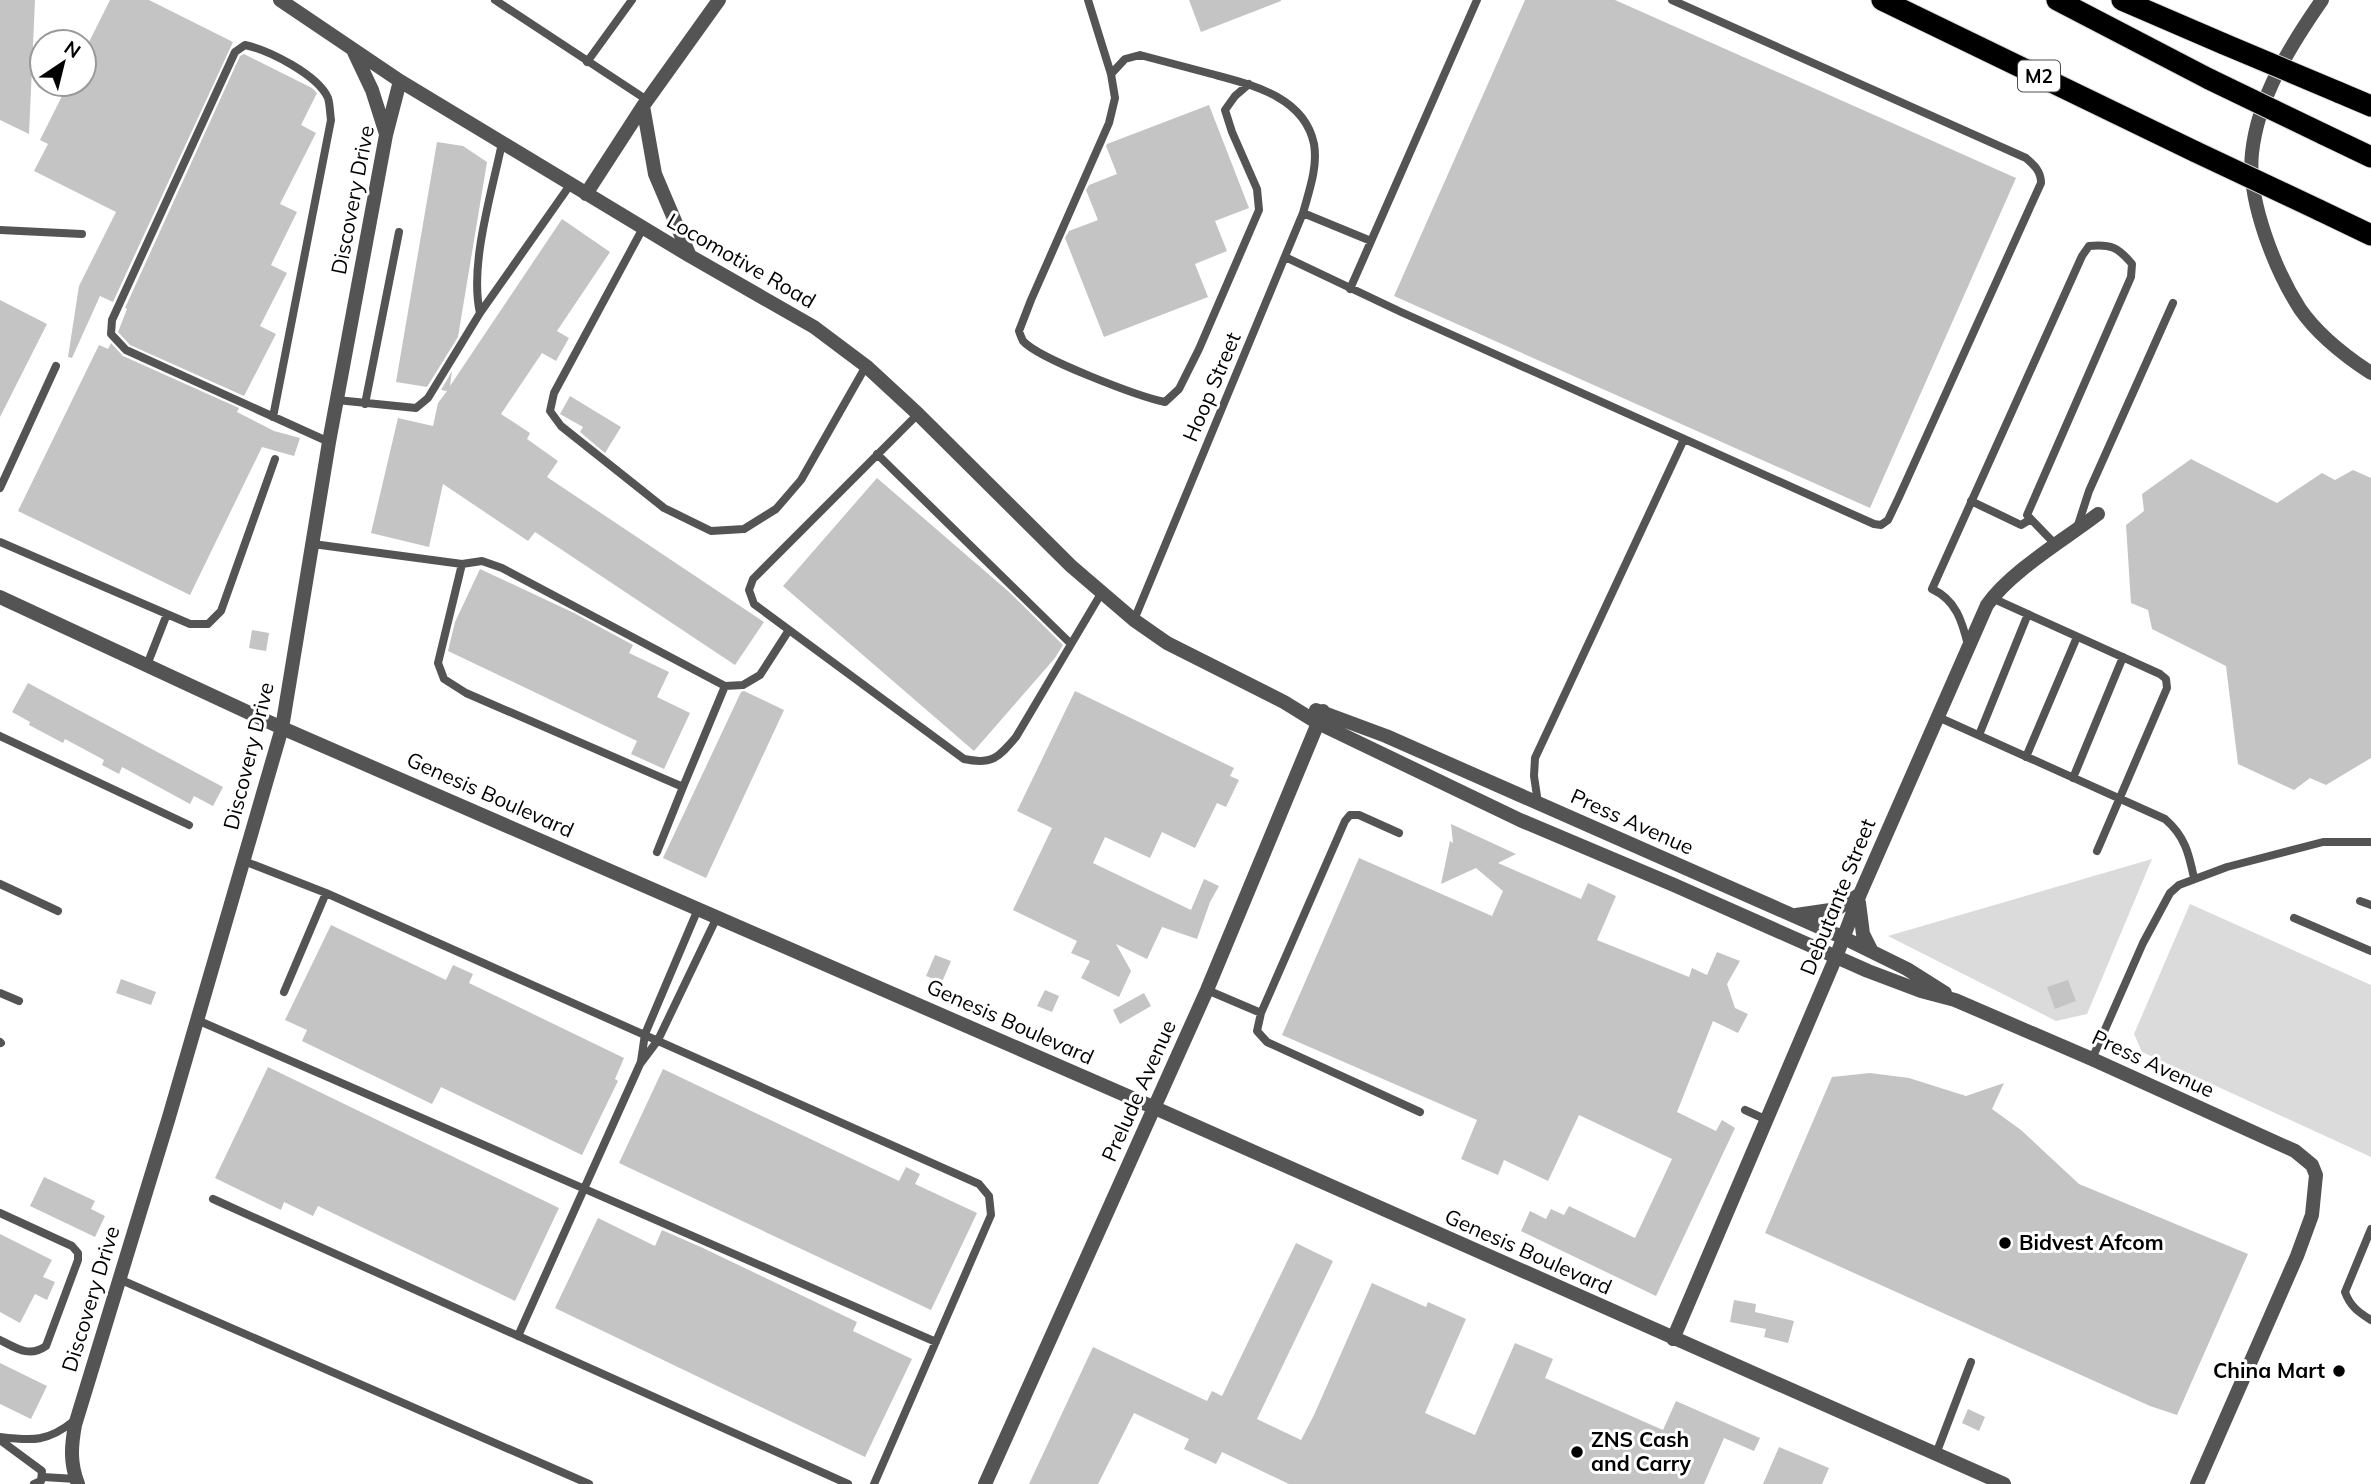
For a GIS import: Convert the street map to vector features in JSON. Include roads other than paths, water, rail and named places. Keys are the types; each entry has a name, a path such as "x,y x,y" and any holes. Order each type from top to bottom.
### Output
{"highway":[{"name":"M2","path":"1882,0 2371,235"},
{"path":"2057,0 2209,79 2371,158"},
{"path":"2122,0 2371,106"}],"street":[{"name":"Locomotive Road","path":"280,0 400,81 570,185 814,327 866,366 1071,566 1134,620"},
{"path":"586,194 645,103 719,0"},
{"path":"2322,0 2282,61 2262,108 2252,154 2252,183 2269,246 2301,310 2323,335 2371,373"},
{"path":"353,50 372,90 386,135"},
{"name":"Discovery Drive","path":"77,1481 70,1450 76,1422 282,728 329,442 386,135 400,81"},
{"path":"645,103 655,174 690,256"},
{"name":"Debutante Street","path":"1673,1339 1844,938 1860,894 1992,598 2016,575 2098,514"},
{"name":"Genesis Boulevard","path":"0,597 282,728 1155,1108 1994,1482"},
{"name":"Press Avenue","path":"1134,620 1167,643 1283,702 1465,771 1844,938 1907,969 1955,1000"},
{"name":"Press Avenue","path":"1320,717 1456,789 1836,957 1898,983 1955,1000 2092,1059 2295,1151 2312,1166 2317,1183 2312,1215 2297,1256 2197,1484"},
{"name":"Prelude Avenue","path":"985,1484 1207,990 1320,717"},
{"path":"1456,789 1465,771"},
{"path":"1792,915 1837,909 1860,894"},
{"path":"1860,894 1859,913 1863,934 1871,950"}],"lane":[{"path":"495,0 645,103"},
{"path":"587,62 632,0"},
{"path":"1088,0 1111,74 1115,98 1109,123 1019,331 1022,341 1046,356 1146,398 1165,402 1179,389 1259,210 1256,189 1225,110 1249,83"},
{"path":"1350,289 1477,0"},
{"path":"1285,257 1350,289 1881,525 1888,520 2041,183 2041,176 2026,158 1672,0"},
{"path":"273,417 331,120 328,100 316,80 258,48 245,45 235,52 113,320 111,334 125,350 273,417 329,442"},
{"path":"1111,74 1125,59 1140,55 1249,83"},
{"name":"Hoop Street","path":"1134,620 1303,213 1315,164 1314,143 1304,120 1278,98 1249,83"},
{"path":"480,313 476,297 477,270 502,143"},
{"path":"337,400 416,408 428,398 480,313 570,185"},
{"path":"1303,213 1371,241"},
{"path":"643,228 554,393 550,411 561,426 664,508 711,531 744,529 776,509 801,480 866,366"},
{"path":"0,230 82,234"},
{"path":"365,404 399,232"},
{"path":"1968,648 1959,614 1943,594 1932,589 2082,256 2089,246 2107,244 2122,252 2132,264 2131,277 2027,515 2056,545"},
{"path":"2076,531 2089,491 2173,303"},
{"path":"0,488 56,366"},
{"path":"918,414 753,579 749,590 754,604 964,759 981,763 1001,754 1016,737 1102,592"},
{"path":"1538,803 1534,776 1535,758 1684,439"},
{"path":"877,454 1071,644"},
{"path":"0,542 190,624 208,624 221,611 275,459"},
{"path":"1971,501 2021,525 2031,519"},
{"path":"313,544 462,564 482,561 502,568 725,686 743,685 760,675 789,630"},
{"path":"462,564 438,663 444,679 466,693 683,787"},
{"path":"1992,598 2160,674 2165,680 2167,688 2097,850"},
{"path":"147,665 167,614"},
{"path":"1979,736 2028,614"},
{"path":"2026,757 2077,637"},
{"path":"2073,778 2123,657"},
{"path":"657,852 725,686"},
{"path":"1938,717 2165,820 2176,829 2189,850 2194,878"},
{"path":"0,736 189,825"},
{"path":"1399,833 1359,816 1350,815 1345,821 1261,1013 1257,1031 1267,1042 1420,1112"},
{"path":"2092,1059 2143,943 2170,893 2179,885 2227,867 2323,842 2371,842"},
{"path":"244,861 326,892 979,1184 989,1196 991,1214 874,1484"},
{"path":"0,884 58,911"},
{"path":"284,992 326,892"},
{"path":"2360,901 2371,905"},
{"path":"640,1064 645,1034 698,909"},
{"path":"518,1336 640,1064 658,1040 717,917"},
{"path":"2294,918 2371,951"},
{"path":"1207,990 1261,1013"},
{"path":"0,993 19,1001"},
{"path":"197,1020 936,1342"},
{"path":"1745,1110 1767,1120"},
{"path":"213,1199 848,1484"},
{"path":"0,1213 72,1246 78,1253 78,1260 46,1346 37,1352 25,1352 0,1340"},
{"path":"2371,1229 2345,1292 2348,1302 2371,1320"},
{"path":"119,1279 589,1484"},
{"path":"1936,1454 1971,1362"},
{"path":"0,1438 43,1439 76,1422"},
{"path":"0,1438 42,1471 43,1477 39,1483 34,1484"},
{"path":"43,1477 77,1481"}],"place":[{"name":"Bidvest Afcom","path":"2005,1243"},
{"name":"China Mart","path":"2339,1371"},
{"name":"ZNS Cash and Carry","path":"1577,1452"}]}
